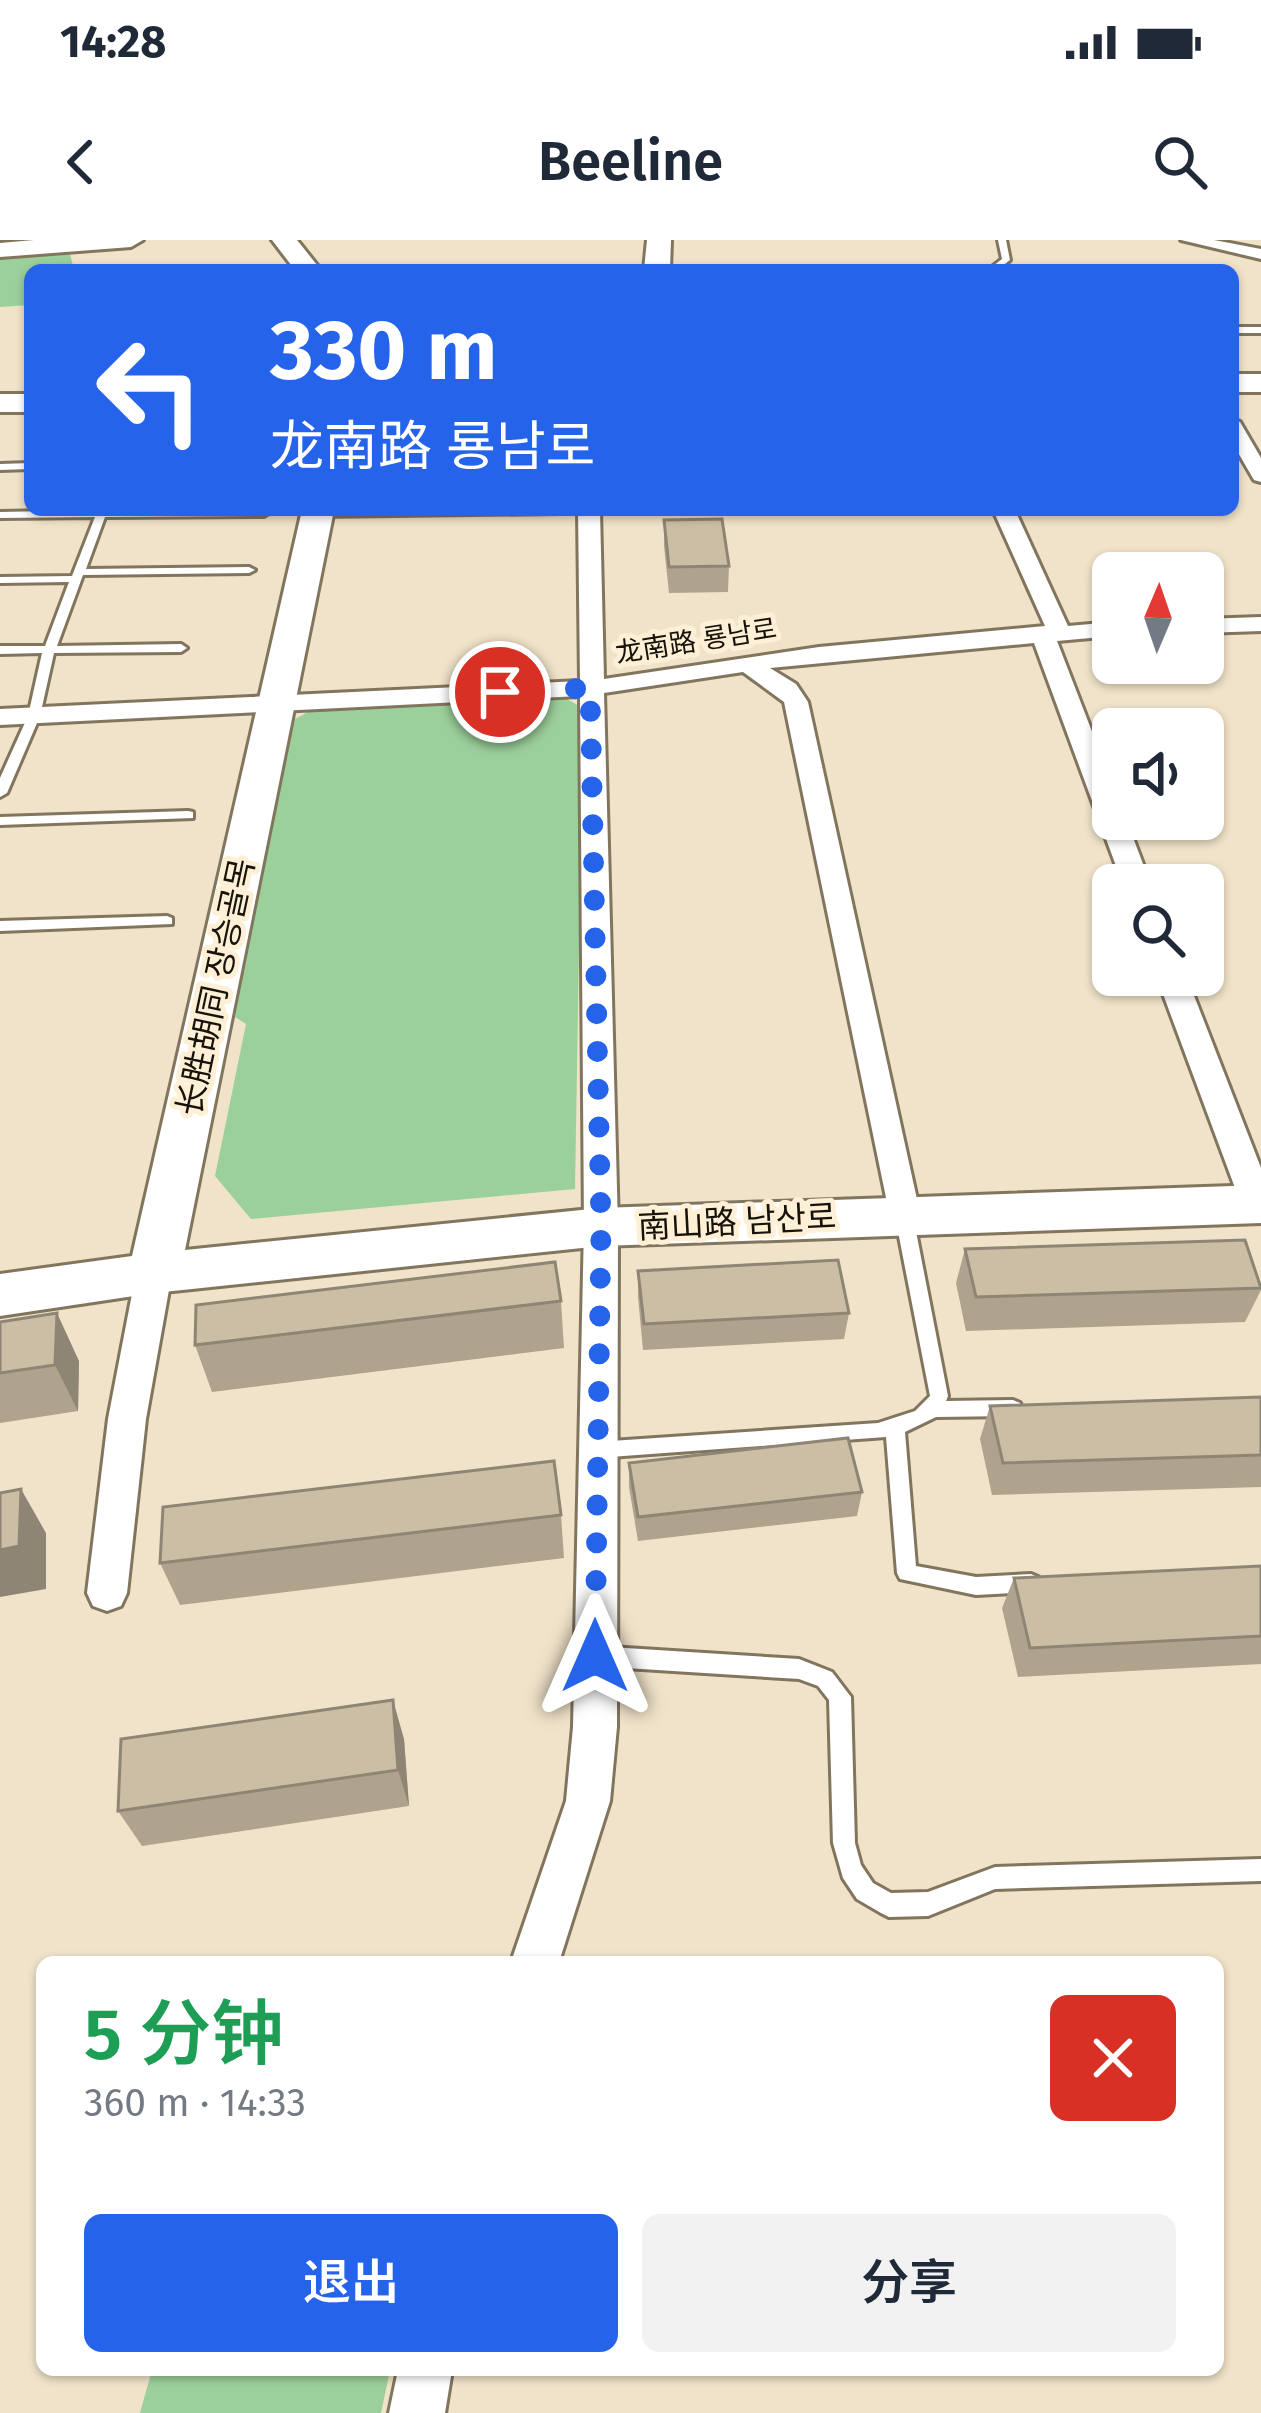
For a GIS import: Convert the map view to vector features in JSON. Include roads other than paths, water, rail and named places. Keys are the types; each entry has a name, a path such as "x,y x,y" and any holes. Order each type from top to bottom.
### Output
{"street":[{"path":"0,250 131,240"},
{"path":"284,240 303,264"},
{"path":"1189,240 1261,254"},
{"path":"1239,437 1261,476"},
{"name":"长胜胡同 장승골목","path":"154,1273 317,516"},
{"path":"537,1956 588,1801 595,1727 601,1227 589,516"},
{"path":"1006,516 1130,864"},
{"path":"1224,625 1261,624"},
{"name":"龙南路 룡남로","path":"0,717 590,688 746,664 1092,630"},
{"path":"746,664 787,689 796,702 903,1213"},
{"path":"1179,996 1259,1204"},
{"name":"南山路 남산로","path":"0,1295 154,1273 601,1227 1259,1204"},
{"path":"107,1592 128,1419 154,1273"},
{"path":"417,2413 424,2376"}],"lane":[{"path":"0,793 34,716 49,650 101,516"},
{"path":"0,580 249,570"},
{"path":"0,650 182,648"},
{"path":"0,821 188,815"},
{"path":"0,926 167,921"},
{"path":"903,1213 939,1396 934,1409"},
{"path":"596,1450 895,1427 913,1423 934,1409 1030,1407"},
{"path":"895,1427 908,1574 976,1586 1045,1583"},
{"path":"595,1656 799,1669 825,1679 840,1697 844,1844 850,1870 865,1891 889,1905 928,1904 995,1878 1261,1870"}]}
